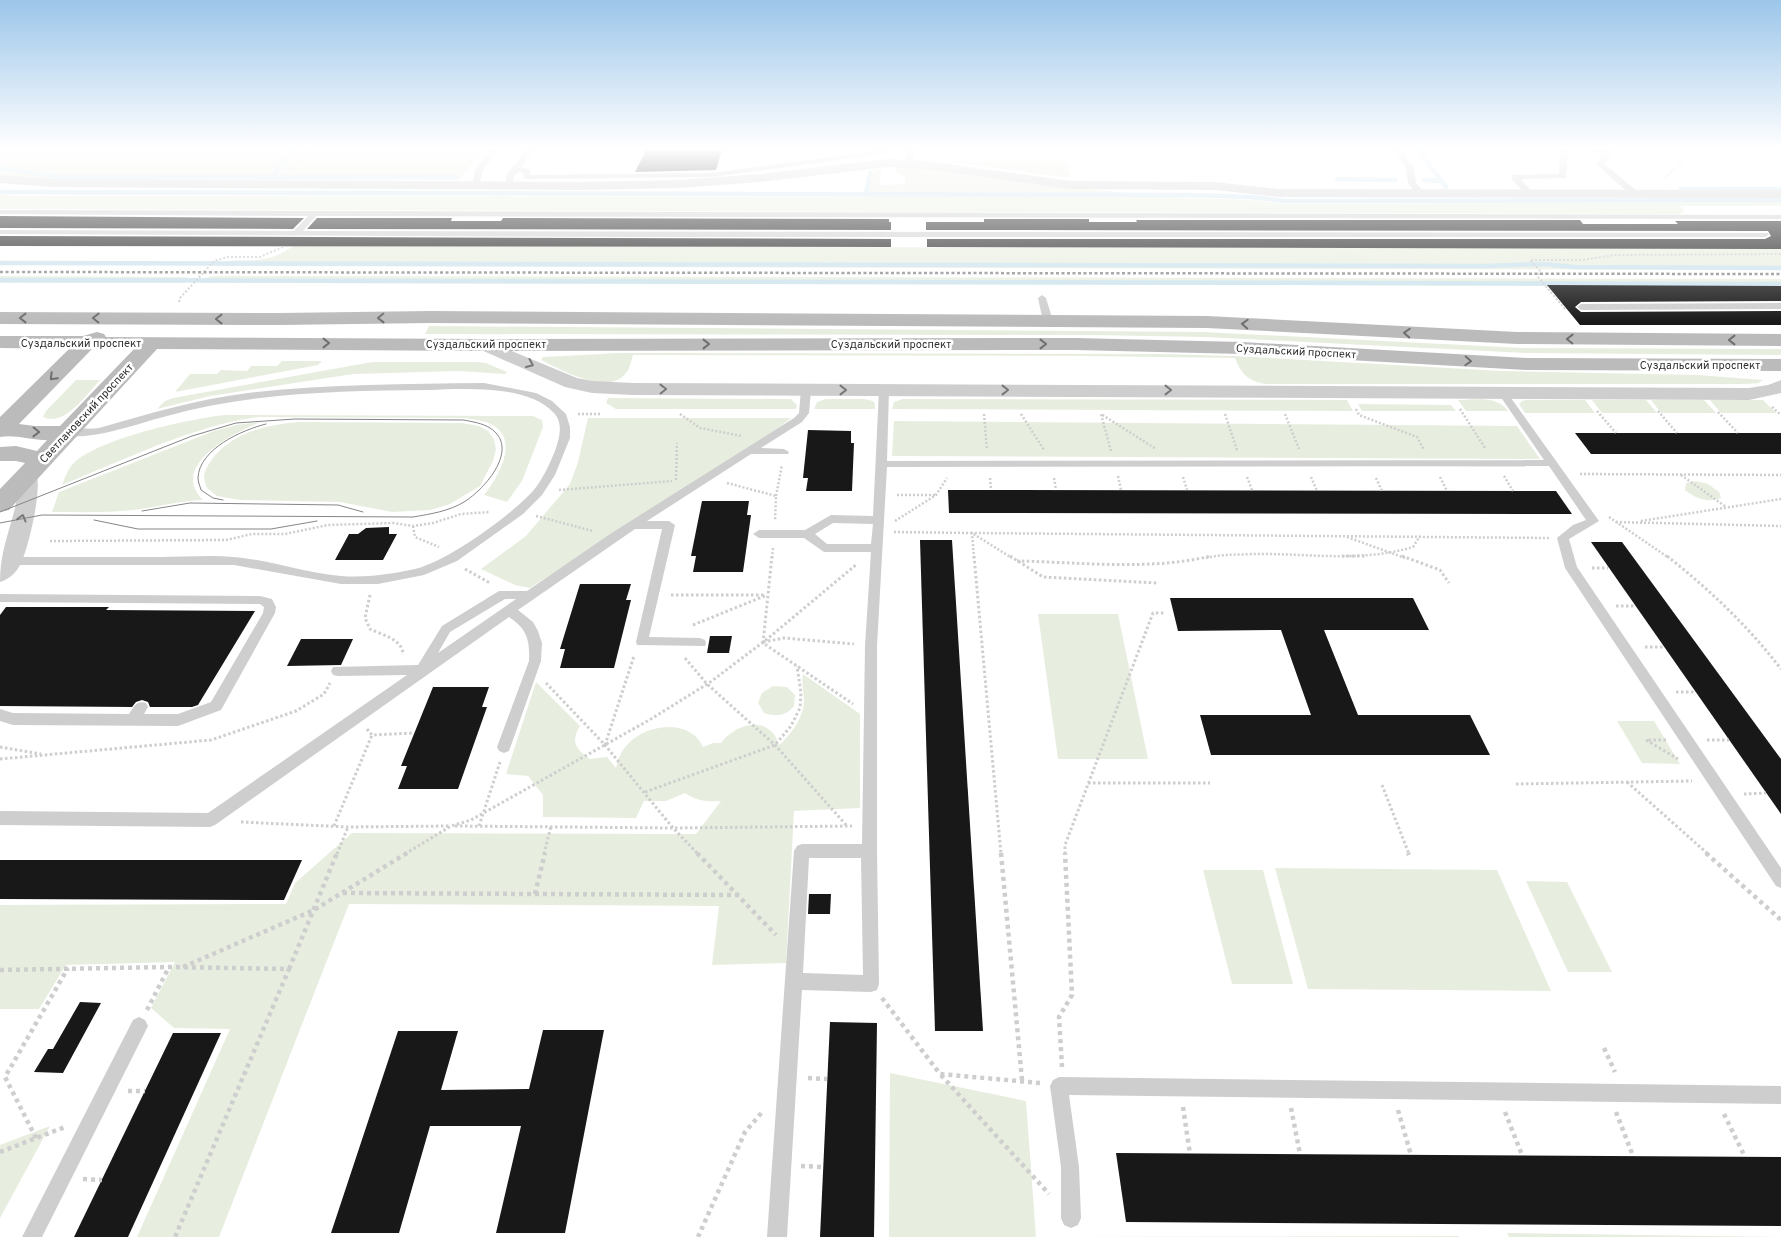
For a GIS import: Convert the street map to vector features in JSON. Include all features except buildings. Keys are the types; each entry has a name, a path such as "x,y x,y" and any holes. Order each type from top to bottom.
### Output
{"main road":[{"name":"Суздальский проспект","path":"0,318 440,317 1207,322 1517,338 1781,340"},
{"path":"68,433 21,432 3,427 87,342 145,319 151,343"},
{"name":"Суздальский проспект","path":"0,342 485,345 1075,344 1242,348 1527,364 1781,365"},
{"name":"Светлановский проспект","path":"0,504 151,343"},
{"path":"0,454 16,452 29,455 34,468"}],"street":[{"path":"485,345 572,383 592,387 633,390 1749,394 1773,390 1781,386"},
{"path":"5,567 27,502 34,468"}],"lane":[{"path":"0,212 1781,217"},
{"path":"298,233 314,214"},
{"path":"0,232 1765,235"},
{"path":"1042,298 1048,321"},
{"path":"1581,307 1781,306"},
{"path":"5,567 234,561 341,580 374,580 420,572 452,558 519,511 538,492 550,475 564,438 565,426 561,414 548,403 532,395 484,386 340,388 246,396 180,409 91,433 68,433"},
{"path":"0,818 210,820 614,537 798,420 804,413 806,390"},
{"path":"794,981 871,984 869,827 872,646 884,390"},
{"path":"1503,393 1593,522 1577,528 1563,538 1571,568 1781,881"},
{"path":"750,451 784,452"},
{"path":"882,464 1495,463 1556,468"},
{"path":"760,534 807,534 831,519 878,526"},
{"path":"634,524 669,525 642,642 700,643"},
{"path":"807,534 824,548 876,548"},
{"path":"422,670 446,629 503,594 529,596"},
{"path":"0,598 268,602 270,607 269,613 216,706 178,720 13,719 0,715"},
{"path":"504,747 532,669 536,646 534,632 526,622 509,610"},
{"path":"338,671 422,670"},
{"path":"133,720 142,707"},
{"path":"777,1237 802,851 869,850"},
{"path":"32,1237 139,1026"},
{"path":"1071,1218 1070,1167 1059,1086 1781,1095"}],"path":[{"path":"179,308 180,298 214,261 228,257 249,258 270,254 288,244 298,233"},
{"path":"1568,313 1538,277 1540,271 1530,260 1582,260 1615,255 1781,254"},
{"path":"1352,402 1359,415 1417,437 1447,491"},
{"path":"1456,402 1513,491"},
{"path":"1595,408 1616,433"},
{"path":"1655,408 1677,433"},
{"path":"1716,410 1738,433"},
{"path":"680,414 700,428 767,441"},
{"path":"984,414 988,464"},
{"path":"1021,414 1052,463"},
{"path":"1115,464 1101,414 1178,463"},
{"path":"1225,414 1242,463"},
{"path":"1284,414 1305,463"},
{"path":"676,480 677,444"},
{"path":"763,642 766,595 775,534 776,496 784,452"},
{"path":"878,526 936,495 947,478 966,471 968,464"},
{"path":"1556,468 1681,474 1781,475"},
{"path":"1681,474 1726,507"},
{"path":"538,492 707,478 776,496"},
{"path":"879,495 936,495"},
{"path":"1632,522 1781,499"},
{"path":"1578,500 1616,522 1674,562 1751,630 1781,670"},
{"path":"50,541 226,540 252,534 285,534 336,525 393,523 413,526 433,523 461,514 519,511 614,537"},
{"path":"1593,522 1781,526"},
{"path":"878,526 972,533 1563,538"},
{"path":"972,533 1043,577 1157,584"},
{"path":"972,533 1022,1080"},
{"path":"1344,536 1440,570 1449,583"},
{"path":"1017,561 1146,564 1217,556 1268,554 1361,557 1392,553 1412,547 1420,536"},
{"path":"183,967 314,910 450,826 471,820 605,745 708,684 763,642 876,548"},
{"path":"374,580 365,618 370,629 398,642 403,649 400,670"},
{"path":"653,595 766,595"},
{"path":"766,595 675,633 670,642 708,684 775,745 847,826"},
{"path":"940,1074 1022,1080 1059,1086 1063,1065 1059,1017 1072,995 1064,845 1153,613 1164,613"},
{"path":"763,642 784,638 872,646"},
{"path":"605,745 631,660 642,642"},
{"path":"763,642 872,717"},
{"path":"645,792 775,745 784,737 794,720 801,702 797,666"},
{"path":"532,669 605,745 673,828 740,895 796,955"},
{"path":"355,718 372,734 414,734"},
{"path":"334,826 372,734"},
{"path":"0,747 46,755"},
{"path":"479,826 504,747"},
{"path":"1516,784 1712,780"},
{"path":"1627,782 1781,920"},
{"path":"1088,783 1210,783"},
{"path":"1382,785 1409,855"},
{"path":"210,820 334,826 869,827"},
{"path":"175,1237 290,969 348,826"},
{"path":"534,894 551,826"},
{"path":"341,893 740,895"},
{"path":"0,970 169,967 290,969"},
{"path":"139,1026 169,967"},
{"path":"36,1138 5,1077 68,968"},
{"path":"871,984 940,1074 1071,1218"},
{"path":"698,1237 745,1132 788,1084"},
{"path":"1180,1088 1190,1154"},
{"path":"1287,1089 1300,1154"},
{"path":"1392,1091 1411,1155"},
{"path":"1497,1092 1522,1155"},
{"path":"1608,1093 1633,1156"},
{"path":"1715,1094 1744,1157"},
{"path":"0,1152 92,1117"}],"green space":[{"path":"1682,208 1685,211 1678,214 0,209"},
{"path":"293,246 1781,249 1781,270 215,266 233,261 269,258"},
{"path":"0,276 189,278 185,283 0,283"},
{"path":"213,276 1781,279 1781,286 199,283 204,278"},
{"path":"429,326 1204,332 1523,348 1781,349 1781,355 1526,353 1205,337 1091,335 425,334"},
{"path":"619,353 1160,354 1235,356 1502,371 1698,375 1763,380 1758,383 1746,384 1266,384 1246,376 1235,358 633,355 626,373 618,380 596,382 571,374 541,360 543,357"},
{"path":"282,361 322,361 318,365 175,392 190,374 217,374 221,370 247,371 251,366 277,366"},
{"path":"372,362 478,362 486,363 507,372 505,374 459,371 353,374 210,396 157,409 165,401 173,398"},
{"path":"76,380 100,380 67,414 51,419 43,417 46,411"},
{"path":"608,398 791,399 797,405 796,409 616,409 606,403"},
{"path":"826,399 864,399 873,401 875,409 814,409 817,402"},
{"path":"903,399 1347,400 1353,411 892,409 894,402"},
{"path":"1458,400 1492,400 1508,411 1466,411"},
{"path":"1526,400 1585,400 1595,413 1525,413 1519,404"},
{"path":"1592,400 1646,400 1657,413 1602,413"},
{"path":"1651,400 1704,400 1716,413 1661,413"},
{"path":"1710,400 1763,400 1776,413 1721,413"},
{"path":"1358,404 1451,405 1456,411 1362,411"},
{"path":"226,415 533,416 542,420 543,427 522,481 507,502 484,495 503,463 506,444 503,436 491,424 465,418 258,417 233,421 158,445 62,485 73,464 102,446 122,438 168,425"},
{"path":"588,418 791,418 777,429 530,588 515,585 481,569 526,536 570,484 578,462"},
{"path":"894,421 1517,426 1540,459 892,456"},
{"path":"261,422 236,433 222,442 199,463 194,474 194,487 203,500 124,511 52,512 59,492 214,431 236,425"},
{"path":"298,422 462,423 479,426 488,431 494,439 496,449 493,461 480,486 450,504 431,510 392,512 340,502 240,500 217,496 207,488 204,477 207,468 212,459 230,442 262,428"},
{"path":"1696,481 1708,484 1719,492 1721,498 1702,499 1685,490 1686,483"},
{"path":"1038,614 1118,614 1148,759 1058,759"},
{"path":"803,674 860,714 860,808 794,811 786,963 712,965 719,906 349,904 219,1237 137,1237 230,1029 174,1028 151,1008 175,962 66,965 39,1009 0,1009 0,905 286,904 295,883 352,833 696,834 721,801 702,800 685,793 666,801 644,801 636,818 543,817 543,795 528,776 506,774 536,682 580,726 575,736 575,741 581,752 590,759 607,757 616,768 623,749 636,737 645,732 667,727 688,731 697,738 703,747 713,743 721,743 731,733 744,726 759,725 766,727 773,733 779,745 788,737 802,713 804,701"},
{"path":"773,686 787,687 795,695 794,706 784,714 773,715 764,713 758,703 762,693"},
{"path":"1617,721 1654,721 1680,764 1642,763"},
{"path":"1275,868 1497,870 1551,991 1308,989"},
{"path":"1203,870 1263,870 1293,984 1232,984"},
{"path":"1526,881 1567,882 1612,972 1568,972"},
{"path":"890,1073 1026,1101 1036,1237 889,1237"},
{"path":"50,1126 0,1218 0,1145"},
{"path":"1507,1233 1781,1237 1509,1237"},
{"path":"1459,1236 1459,1237 1048,1237"}],"waterway":[{"path":"0,263 1487,266 1543,264 1574,267 1781,268"},
{"path":"0,280 1781,284"}],"tram line":[{"path":"0,512 192,436 236,423 295,419 464,420 490,428 499,436 502,446 501,457 496,468 490,478 472,496 452,508 413,517 42,515 0,523"},
{"path":"223,500 213,498 201,490 198,478 200,468 206,458 223,442 245,431 266,424"},
{"path":"142,511 190,503 338,505 363,512"},
{"path":"94,520 138,529 271,529 317,521"}],"railway":[{"path":"0,272 1781,274"}]}
